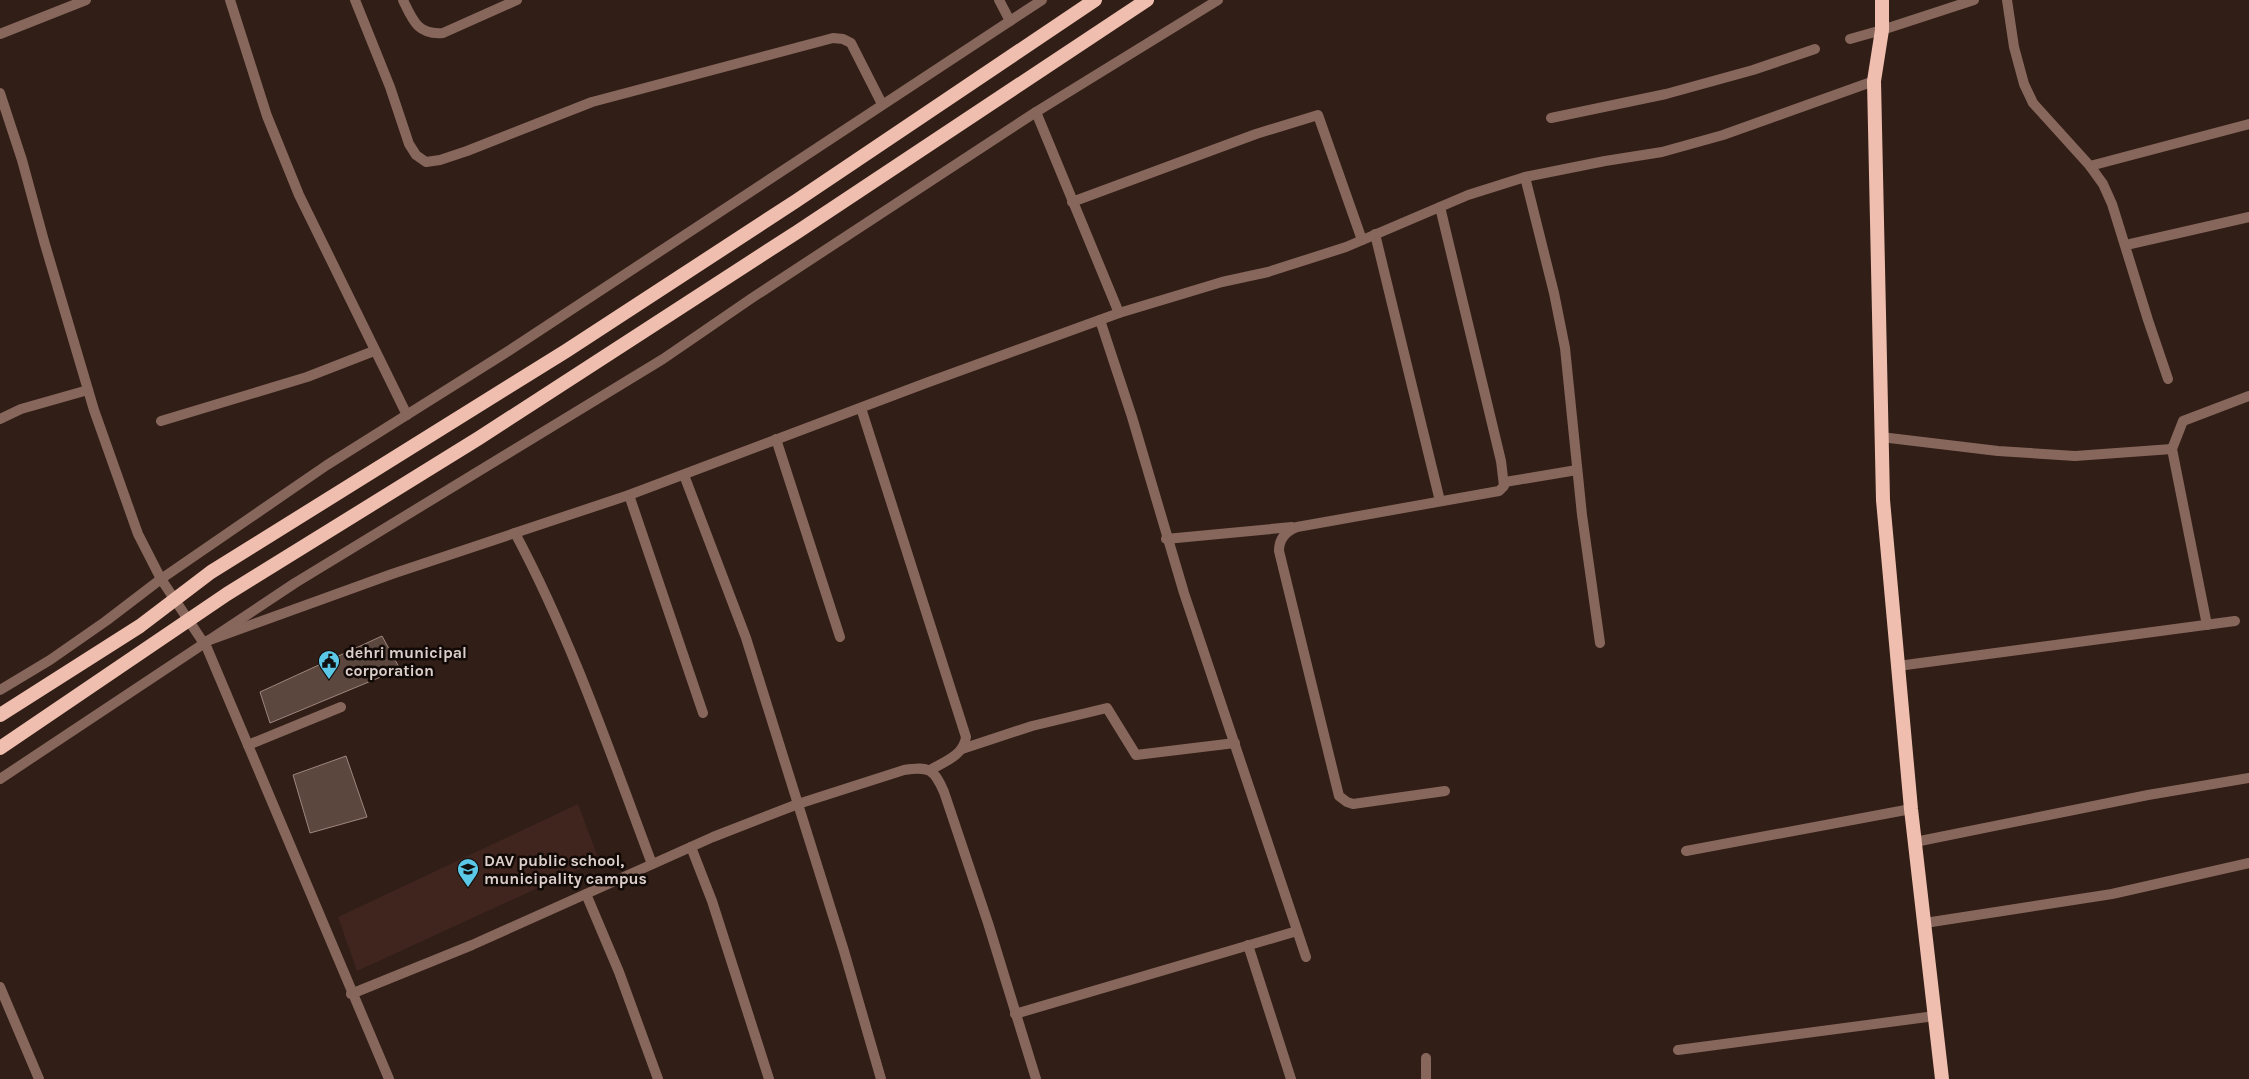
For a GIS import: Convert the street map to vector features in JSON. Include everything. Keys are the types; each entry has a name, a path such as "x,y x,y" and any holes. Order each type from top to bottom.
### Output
{"highway":[{"path":"0,715 140,626 211,572 574,346 796,201 1095,0"},
{"path":"0,748 227,594 496,427 797,232 1147,0"},
{"path":"1882,0 1882,30 1874,82 1883,500 1911,809 1942,1079"}],"street":[{"path":"0,34 86,0"},
{"path":"230,0 267,116 283,156 374,351 407,415"},
{"path":"355,0 390,87 409,144 416,155 426,162 440,160 466,151 592,102 833,38 843,39 851,43 882,104"},
{"path":"403,0 419,28 430,34 443,33 517,0"},
{"path":"999,0 1010,21"},
{"path":"0,690 50,660 98,627 161,580 327,465 614,283 1042,0"},
{"path":"0,779 295,583 663,360 752,298 1036,112 1218,0"},
{"path":"1850,39 1974,0"},
{"path":"2007,0 2014,47 2024,84 2033,103 2090,166 2103,184 2126,245 2168,379"},
{"path":"1551,118 1666,94 1753,70 1815,49"},
{"path":"204,642 392,574 629,495 1119,313 1222,282 1268,272 1346,247 1440,207 1525,177 1662,152 1697,143 1874,82"},
{"path":"0,93 22,160 88,390 138,534 161,580 204,642 351,994 389,1079"},
{"path":"1036,112 1119,313"},
{"path":"1072,202 1256,134 1318,115 1362,240"},
{"path":"2090,166 2249,124"},
{"path":"1525,177 1554,293 1565,348 1577,470 1600,643"},
{"path":"1166,539 1297,526 1499,491 1503,488 1505,482 1440,207"},
{"path":"2126,245 2249,217"},
{"path":"1375,234 1440,501"},
{"path":"1100,320 1132,417 1166,539 1306,957"},
{"path":"160,421 306,377 374,351"},
{"path":"0,419 21,409 88,390"},
{"path":"2207,625 2172,449 2183,421 2249,396"},
{"path":"861,408 966,737 962,749"},
{"path":"1881,437 1998,451 2074,456 2172,449"},
{"path":"776,439 840,637"},
{"path":"1505,482 1577,470"},
{"path":"684,475 746,638 844,951 880,1079"},
{"path":"629,495 703,713"},
{"path":"1297,526 1290,529 1281,538 1279,545 1280,562 1339,796 1353,804 1445,791"},
{"path":"514,533 530,562 581,677 652,864"},
{"path":"1898,666 2235,621"},
{"path":"248,745 341,707"},
{"path":"930,770 962,749 1032,726 1107,708 1136,756 1235,742"},
{"path":"351,994 472,945 691,847 798,804 904,770 920,767 930,770 938,779 944,792 988,923 1036,1079"},
{"path":"1915,842 2148,795 2249,778"},
{"path":"1686,851 1911,809"},
{"path":"691,847 715,910 769,1079"},
{"path":"1925,923 2112,894 2249,863"},
{"path":"586,894 619,972 658,1079"},
{"path":"1015,1014 1297,931"},
{"path":"1248,946 1291,1079"},
{"path":"0,987 39,1079"},
{"path":"1678,1050 1935,1016"},
{"path":"1426,1058 1426,1079"}],"shaded area":[{"name":"DAV public school, municipality campus","path":"578,804 599,860 357,971 338,917"}],"building":[{"name":"dehri municipal corporation","path":"382,636 400,669 270,723 260,692"},
{"path":"346,756 367,817 310,833 293,775"}],"place":[{"name":"dehri municipal corporation","path":"329,680"},
{"name":"DAV public school, municipality campus","path":"468,888"}]}
